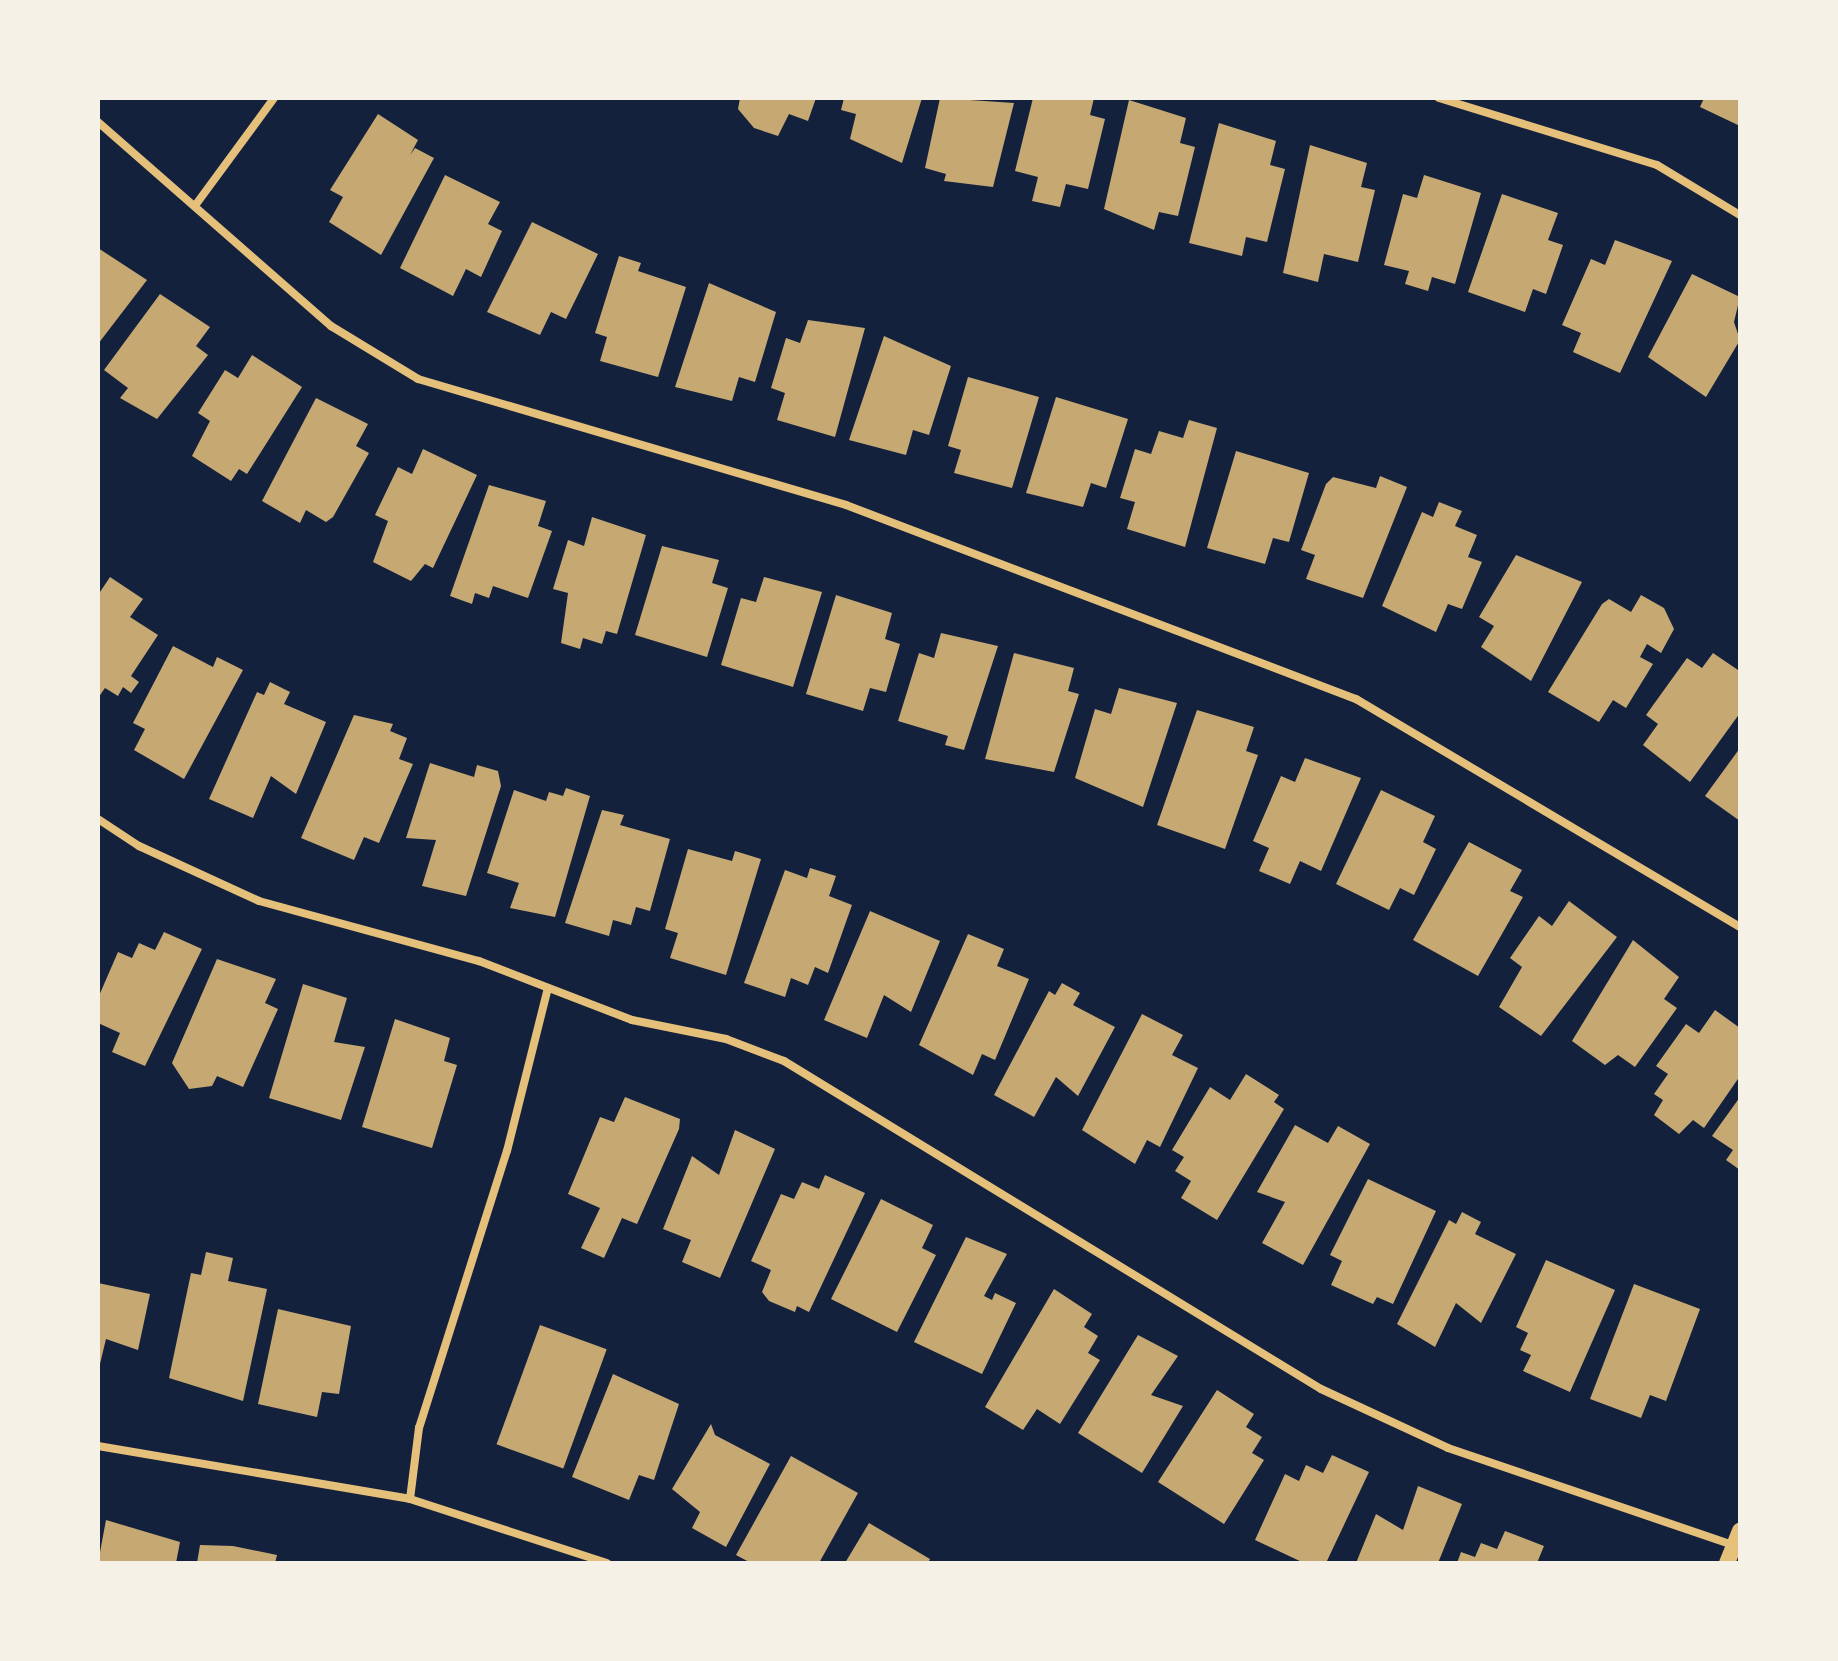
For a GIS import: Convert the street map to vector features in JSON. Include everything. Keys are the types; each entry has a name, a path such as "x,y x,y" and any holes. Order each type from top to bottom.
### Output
{"main road":[{"path":"1727,1563 1738,1542"}],"street":[{"path":"197,203 274,98"},
{"path":"1439,98 1657,165 1740,215"},
{"path":"98,122 197,203 331,326 418,379 846,505 1356,699 1740,927"},
{"path":"98,819 139,846 259,901 548,988 632,1020 726,1039 784,1061 1363,1409 1448,1448 1738,1542"},
{"path":"410,1499 419,1428 507,1151 548,988"},
{"path":"98,1446 410,1499 607,1563"}],"building":[{"path":"740,98 816,98 808,121 789,114 778,136 754,128 738,109"},
{"path":"844,98 922,98 902,163 850,139 856,114 841,110"},
{"path":"940,98 1014,103 993,187 944,181 946,174 925,168"},
{"path":"1033,98 1094,98 1090,115 1105,119 1088,189 1066,184 1060,207 1032,201 1038,177 1015,171"},
{"path":"1704,98 1740,98 1740,126 1700,107"},
{"path":"1129,100 1186,118 1180,143 1195,147 1178,216 1159,212 1154,230 1104,209"},
{"path":"378,114 418,140 410,155 415,148 434,158 381,255 329,222 343,197 330,190"},
{"path":"1219,123 1276,141 1270,165 1285,169 1267,242 1246,237 1242,256 1189,243"},
{"path":"1310,145 1367,163 1361,187 1375,190 1358,262 1324,254 1318,282 1283,273"},
{"path":"445,175 500,202 488,224 502,231 481,277 466,269 453,296 400,268"},
{"path":"1424,175 1481,193 1455,284 1432,277 1428,291 1405,284 1409,271 1384,265 1403,194 1417,198"},
{"path":"1502,194 1558,213 1548,240 1563,245 1546,294 1533,289 1525,312 1468,292"},
{"path":"532,222 598,254 566,319 551,312 540,335 487,312"},
{"path":"1615,240 1672,261 1620,373 1573,352 1581,333 1562,325 1591,259 1605,265"},
{"path":"98,248 147,280 98,344"},
{"path":"619,256 641,263 638,271 686,287 658,377 600,361 607,337 595,333"},
{"path":"1692,274 1740,297 1734,322 1740,340 1706,397 1648,357"},
{"path":"709,283 776,312 755,382 739,377 732,401 675,387"},
{"path":"160,294 210,327 196,346 208,355 157,419 120,398 128,388 104,370"},
{"path":"808,320 865,328 835,437 777,420 785,393 771,388 786,338 800,343"},
{"path":"884,336 951,366 929,435 913,430 906,455 849,440"},
{"path":"252,355 302,387 247,474 239,469 231,481 192,456 210,421 198,413 225,370 238,378"},
{"path":"968,377 1039,397 1012,488 954,473 961,450 948,446"},
{"path":"1056,397 1128,419 1106,488 1091,483 1083,507 1026,493"},
{"path":"316,398 368,424 356,446 369,453 333,517 326,522 306,510 300,523 262,501"},
{"path":"1189,420 1217,428 1185,547 1127,529 1135,502 1120,498 1135,449 1151,454 1159,431 1183,438"},
{"path":"423,449 477,475 433,568 425,564 411,581 373,562 388,521 375,515 398,467 412,474"},
{"path":"1236,451 1309,473 1289,542 1273,538 1265,564 1207,548"},
{"path":"1380,476 1407,487 1363,598 1306,579 1315,555 1301,550 1326,484 1333,477 1376,488"},
{"path":"489,485 546,501 538,526 552,531 528,598 493,586 489,598 475,593 472,604 450,596"},
{"path":"1439,502 1462,511 1455,526 1477,535 1468,557 1482,562 1462,609 1448,604 1436,632 1382,606 1422,512 1433,517"},
{"path":"592,517 646,535 617,634 606,631 602,644 583,638 580,649 561,643 568,593 553,589 568,540 584,546"},
{"path":"662,546 719,560 712,583 728,588 707,657 635,635"},
{"path":"1516,555 1582,582 1531,681 1481,647 1494,626 1479,617"},
{"path":"110,577 143,599 130,617 158,635 131,676 139,682 131,693 123,687 118,696 105,688 98,698 98,595"},
{"path":"764,577 822,592 793,687 721,665 741,598 756,602"},
{"path":"836,595 892,613 885,639 900,644 886,692 870,688 863,711 806,694"},
{"path":"1641,595 1664,608 1674,629 1661,653 1647,644 1640,657 1653,664 1626,708 1613,700 1599,722 1548,692 1602,604 1609,599 1631,612"},
{"path":"941,633 998,646 964,750 945,745 948,736 898,721 919,653 934,658"},
{"path":"173,646 213,667 217,657 243,670 184,779 134,750 145,729 133,723"},
{"path":"1014,653 1074,668 1068,691 1079,694 1054,772 985,759"},
{"path":"1713,653 1738,670 1740,713 1690,782 1643,745 1658,724 1646,715 1687,658 1702,668"},
{"path":"270,682 290,692 284,704 326,722 296,794 271,776 253,818 209,799 257,692 264,695"},
{"path":"1119,688 1177,703 1143,807 1075,778 1095,709 1111,714"},
{"path":"1197,710 1254,727 1246,751 1258,755 1225,849 1157,825"},
{"path":"354,715 393,724 390,731 407,738 399,759 413,764 379,843 364,837 354,860 301,838"},
{"path":"1740,748 1740,821 1705,796"},
{"path":"1305,758 1361,778 1321,871 1300,861 1290,884 1259,871 1269,848 1253,841 1281,776 1295,782"},
{"path":"430,763 474,777 477,765 498,771 501,786 466,896 422,886 436,840 406,838"},
{"path":"566,788 590,796 555,917 510,908 519,883 487,873 514,790 546,801 549,792 563,796"},
{"path":"1381,790 1435,816 1423,842 1436,849 1414,895 1400,888 1389,910 1336,884"},
{"path":"602,810 624,815 620,825 670,839 650,911 636,907 631,925 613,920 609,936 565,923"},
{"path":"1469,842 1522,870 1510,891 1523,897 1478,976 1413,940"},
{"path":"688,849 732,861 735,851 761,859 726,975 670,958 678,933 665,929"},
{"path":"810,868 836,876 829,896 852,905 828,973 815,967 808,985 791,978 785,997 744,983 785,870 807,878"},
{"path":"1569,901 1617,937 1541,1036 1499,1007 1522,967 1510,958 1539,916 1552,926"},
{"path":"870,911 940,941 911,1012 884,995 867,1038 824,1020"},
{"path":"164,932 202,949 145,1066 112,1052 120,1033 98,1023 98,998 118,952 132,958 139,943 155,950"},
{"path":"968,934 1004,949 997,966 1029,979 995,1060 982,1054 973,1075 919,1045"},
{"path":"1633,940 1679,977 1664,999 1677,1008 1635,1067 1618,1055 1605,1065 1572,1041"},
{"path":"217,959 276,979 265,1003 278,1009 243,1087 217,1076 212,1086 189,1089 172,1063"},
{"path":"1062,983 1080,993 1073,1005 1115,1027 1078,1096 1056,1077 1034,1117 994,1095 1049,991 1055,995"},
{"path":"303,984 347,998 334,1042 365,1047 341,1120 269,1098"},
{"path":"1715,1010 1740,1028 1740,1076 1704,1128 1693,1120 1679,1134 1654,1115 1663,1100 1654,1094 1668,1074 1656,1066 1686,1024 1699,1033"},
{"path":"1142,1014 1183,1035 1172,1055 1198,1068 1160,1147 1147,1140 1135,1164 1082,1130"},
{"path":"395,1019 450,1038 444,1061 457,1065 432,1148 362,1127"},
{"path":"1246,1074 1279,1095 1274,1102 1284,1109 1217,1220 1181,1198 1191,1181 1175,1171 1184,1157 1172,1150 1210,1087 1230,1100"},
{"path":"625,1097 680,1119 679,1129 637,1224 622,1218 604,1258 581,1248 600,1208 568,1194 600,1117 614,1122"},
{"path":"1740,1097 1740,1170 1726,1160 1733,1150 1712,1136"},
{"path":"1295,1125 1328,1143 1338,1126 1370,1144 1303,1265 1262,1243 1285,1202 1257,1192"},
{"path":"735,1130 775,1149 720,1278 682,1262 691,1240 663,1229 692,1156 719,1175"},
{"path":"825,1175 865,1193 809,1312 797,1306 795,1312 769,1301 762,1292 771,1270 751,1261 781,1194 794,1199 802,1182 819,1189"},
{"path":"1368,1179 1436,1211 1393,1304 1377,1297 1373,1304 1331,1285 1342,1261 1330,1255"},
{"path":"881,1199 933,1225 922,1248 936,1255 897,1332 831,1299"},
{"path":"1462,1212 1481,1222 1475,1234 1516,1254 1481,1323 1456,1303 1435,1347 1397,1324 1449,1220 1456,1224"},
{"path":"966,1237 1007,1254 984,1296 992,1300 995,1293 1016,1303 982,1374 914,1342"},
{"path":"206,1252 233,1258 228,1281 267,1289 243,1401 169,1378 191,1273 201,1275"},
{"path":"1546,1260 1615,1290 1570,1392 1523,1371 1531,1355 1520,1350 1528,1333 1516,1327"},
{"path":"98,1283 150,1294 138,1350 106,1339 99,1368"},
{"path":"1634,1284 1700,1309 1666,1401 1650,1395 1641,1418 1590,1399"},
{"path":"1054,1289 1092,1314 1084,1327 1098,1336 1088,1353 1100,1360 1060,1424 1037,1409 1023,1430 985,1407"},
{"path":"278,1309 351,1326 339,1394 322,1392 317,1417 258,1404"},
{"path":"540,1325 607,1349 563,1469 497,1444"},
{"path":"1138,1335 1178,1356 1151,1395 1183,1406 1142,1473 1078,1433"},
{"path":"613,1374 679,1404 654,1480 639,1475 629,1500 572,1477"},
{"path":"1217,1390 1254,1414 1246,1427 1262,1437 1252,1453 1264,1460 1224,1524 1158,1482"},
{"path":"711,1424 715,1435 770,1464 726,1547 692,1528 700,1512 672,1489"},
{"path":"1332,1455 1369,1472 1326,1563 1304,1563 1255,1540 1285,1474 1299,1481 1306,1465 1323,1473"},
{"path":"791,1456 858,1493 819,1563 751,1563 736,1555"},
{"path":"1418,1486 1462,1504 1438,1563 1356,1563 1376,1514 1403,1530"},
{"path":"106,1520 180,1542 176,1563 98,1563"},
{"path":"869,1523 930,1559 928,1563 845,1563"},
{"path":"1505,1531 1544,1546 1537,1563 1457,1563 1461,1552 1475,1557 1481,1543 1497,1549"},
{"path":"200,1545 233,1546 277,1555 275,1563 197,1563"}]}
